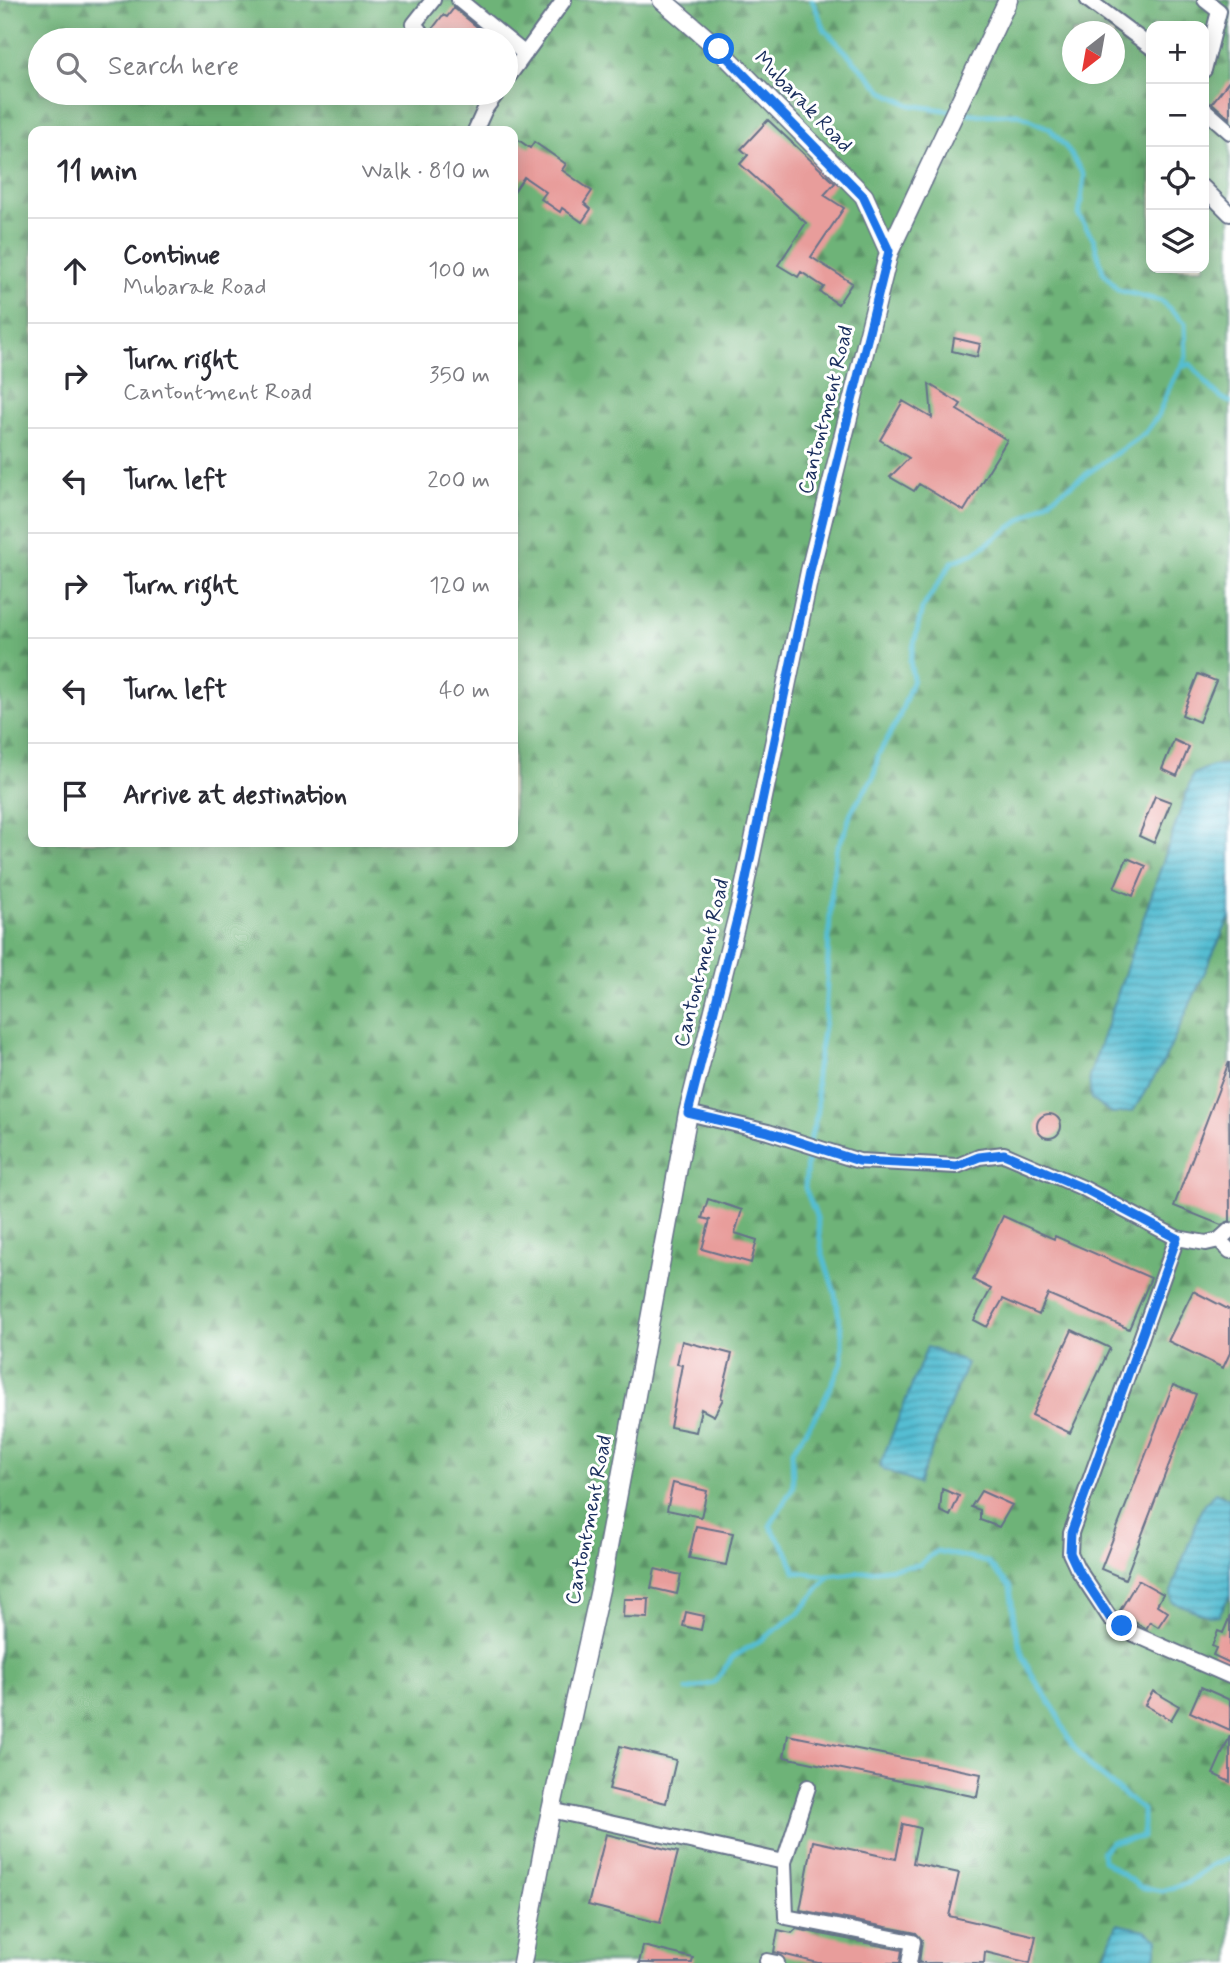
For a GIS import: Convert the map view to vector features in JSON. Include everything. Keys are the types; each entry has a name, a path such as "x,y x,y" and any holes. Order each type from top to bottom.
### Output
{"street":[{"path":"417,28 414,24 433,0"},
{"path":"459,0 493,28"},
{"path":"518,64 564,0"},
{"name":"Mubarak Road","path":"662,0 719,49 863,196 889,251"},
{"name":"Cantontment Road","path":"522,1963 551,1810 602,1580 688,1113 741,903 810,571 889,251 1009,0"},
{"path":"1088,0 1146,43"},
{"path":"1205,0 1219,11 1209,50"},
{"path":"518,48 525,54"},
{"path":"484,105 485,109"},
{"path":"477,126 488,105"},
{"path":"1209,113 1230,132"},
{"path":"1209,193 1230,214"},
{"path":"688,1113 768,1132 859,1161 957,1166 979,1157 1004,1154 1083,1188 1177,1238 1206,1243 1225,1235 1230,1251"},
{"path":"1177,1238 1071,1533 1070,1553 1110,1618 1134,1634 1230,1676"},
{"path":"808,1787 784,1862 786,1917 913,1942 909,1963"},
{"path":"551,1810 784,1862"}],"green space":[{"path":"0,0 1230,0 1230,1963 0,1963"}],"water":[{"path":"1230,764 1230,917 1164,1061 1133,1111 1113,1114 1091,1099 1089,1077 1193,774 1212,766"},
{"path":"927,1347 967,1363 918,1484 879,1467"},
{"path":"1215,1492 1230,1499 1230,1595 1219,1615 1209,1616 1172,1602 1171,1592 1201,1510"},
{"path":"1117,1924 1145,1930 1158,1939 1154,1963 1101,1963"}],"building":[{"path":"454,8 478,28 433,28 443,15 447,17"},
{"path":"1230,80 1230,119 1212,103"},
{"path":"768,120 835,183 824,195 844,208 811,257 852,283 838,304 820,292 824,287 801,272 798,277 778,265 806,223 740,164 748,155 741,149"},
{"path":"518,140 530,148 534,142 566,164 562,170 592,191 584,203 591,209 582,222 562,208 560,212 541,199 546,192 524,177 518,186"},
{"path":"954,338 980,344 977,357 952,351"},
{"path":"929,384 961,404 957,410 1007,440 964,511 919,484 914,491 890,477 909,458 880,440 903,401 932,418"},
{"path":"1198,674 1216,681 1199,722 1182,715"},
{"path":"1174,740 1189,747 1177,776 1162,769"},
{"path":"1155,796 1171,802 1154,843 1139,836"},
{"path":"1127,858 1146,866 1133,896 1114,888"},
{"path":"1229,1062 1230,1221 1221,1225 1174,1206"},
{"path":"1049,1114 1058,1117 1061,1126 1058,1135 1049,1138 1040,1135 1037,1126 1040,1117"},
{"path":"708,1199 742,1210 735,1233 757,1240 751,1263 702,1249 710,1220 702,1218"},
{"path":"1003,1216 1151,1278 1129,1329 1048,1294 1039,1315 1003,1299 987,1327 974,1320 991,1289 973,1280"},
{"path":"1193,1291 1230,1310 1230,1353 1223,1368 1168,1341"},
{"path":"1072,1330 1110,1348 1070,1433 1032,1415"},
{"path":"682,1341 732,1354 721,1398 723,1399 714,1416 701,1409 696,1432 670,1427 682,1365 677,1364"},
{"path":"1173,1385 1196,1394 1125,1579 1101,1569"},
{"path":"673,1483 707,1491 701,1517 667,1510"},
{"path":"942,1489 959,1496 950,1516 940,1511"},
{"path":"981,1491 1012,1505 999,1527 980,1520 980,1510 971,1507"},
{"path":"696,1526 733,1533 726,1565 689,1558"},
{"path":"655,1569 681,1575 677,1594 651,1588"},
{"path":"1138,1580 1163,1594 1157,1605 1168,1612 1158,1627 1150,1622 1146,1629 1119,1612"},
{"path":"624,1599 649,1599 648,1618 623,1617"},
{"path":"686,1612 704,1616 701,1630 683,1626"},
{"path":"1230,1616 1230,1663 1213,1655 1216,1648 1212,1646 1218,1631 1223,1633"},
{"path":"1201,1687 1230,1700 1230,1730 1190,1712"},
{"path":"1153,1691 1179,1706 1171,1720 1145,1705"},
{"path":"788,1735 981,1774 977,1797 784,1757"},
{"path":"1230,1736 1230,1782 1213,1774"},
{"path":"620,1746 676,1760 666,1803 609,1789"},
{"path":"903,1824 920,1828 913,1863 959,1873 949,1916 1036,1936 1030,1963 985,1952 984,1963 919,1963 922,1940 916,1933 800,1910 813,1841 896,1859"},
{"path":"606,1834 678,1852 660,1923 588,1905"},
{"path":"796,1929 902,1950 900,1963 818,1963 774,1952 778,1930 792,1933"},
{"path":"643,1946 693,1958 692,1963 639,1963"}],"waterway":[{"path":"812,0 825,30 884,92 910,105 980,115 1018,114 1050,129 1069,151 1084,176 1079,216 1094,240 1103,272 1118,290 1161,301 1185,323 1186,358 1169,388 1158,416 1145,433 974,553 952,562 922,609 910,661 913,679 898,720 878,755 874,776 851,812 836,851 831,894 825,1020 816,1074 818,1111 808,1147 805,1188 817,1218 822,1252 835,1294 842,1334 842,1362 820,1409 792,1452 793,1487 770,1526 789,1555 795,1572 829,1576"},
{"path":"1182,367 1190,364 1214,391 1230,402"},
{"path":"687,1690 714,1683 733,1657 800,1612 829,1576 919,1565 937,1551 987,1562 1010,1587 1015,1626 1023,1657 1055,1710 1069,1740 1091,1768 1143,1810 1143,1837 1111,1842 1102,1852 1103,1860 1140,1887 1162,1891 1187,1883 1211,1865 1230,1858"}],"route":[{"path":"719,49 863,196 889,251 810,571 741,903 688,1113 768,1132 859,1161 957,1166 979,1157 1004,1154 1083,1188 1177,1238 1071,1533 1070,1553 1077,1568 1110,1618 1122,1626"}]}
